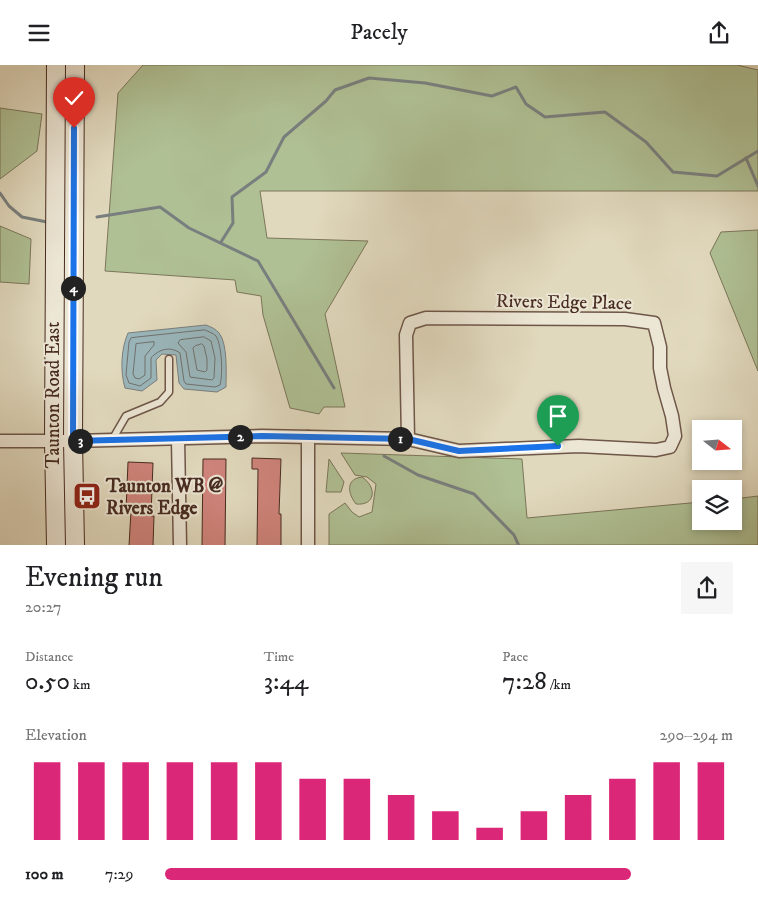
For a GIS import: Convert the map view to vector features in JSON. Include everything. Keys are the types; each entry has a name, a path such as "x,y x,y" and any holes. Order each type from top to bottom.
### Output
{"main road":[{"name":"Taunton Road East","path":"56,65 54,441 56,545"},
{"name":"Taunton Road East","path":"75,65 73,441 75,545"}],"street":[{"name":"Rivers Edge Place","path":"0,441 262,436 408,439 459,451 579,446 656,450 670,447 675,436 660,369 660,347 654,323 625,319 426,318 410,323 406,335 408,439"},
{"path":"308,437 308,545"},
{"path":"178,439 180,545"}],"lane":[{"path":"112,440 126,416 160,402 169,392 169,359"}],"green space":[{"path":"143,65 737,65 758,70 758,191 260,191 267,238 368,241 325,314 345,407 324,407 319,414 290,408 263,315 261,296 237,292 235,280 105,271 118,93"},
{"path":"0,108 42,114 37,151 0,179"},
{"path":"0,226 31,239 29,284 0,282"},
{"path":"758,230 758,371 710,253 721,232"},
{"path":"341,453 522,459 527,518 692,503 692,530 742,530 742,498 758,496 758,545 329,545 329,514 345,503 359,517 372,512 376,484 367,477 355,475"},
{"path":"329,459 344,482 341,492 326,492"},
{"path":"362,477 370,486 372,495 371,499 367,502 356,504 351,496 350,487 353,481"}],"water":[{"path":"206,325 219,333 224,344 226,387 217,392 184,389 179,383 176,355 162,354 156,360 157,380 142,391 125,388 122,360 128,333"}],"building":[{"path":"252,458 281,459 279,514 281,514 281,545 257,545 258,469 252,469"},
{"path":"203,459 226,459 225,545 202,545"},
{"path":"128,462 153,463 151,516 154,516 153,545 129,545 131,511 126,511"}],"waterway":[{"path":"221,242 233,223 232,197 266,172 284,137 326,101 335,90 369,78 425,83 492,96 516,87 526,104 545,117 605,112 646,142 673,172 717,176 758,151"},
{"path":"746,158 758,186"},
{"path":"0,193 9,206 22,217 47,222"},
{"path":"97,217 160,207 189,228 258,261 334,388"},
{"path":"384,456 418,475 474,494 514,535 519,545"}],"place":[{"name":"Taunton WB @ Rivers Edge","path":"87,496"}],"route":[{"path":"74,128 73,441 262,436 408,439 459,451 558,446"}]}
